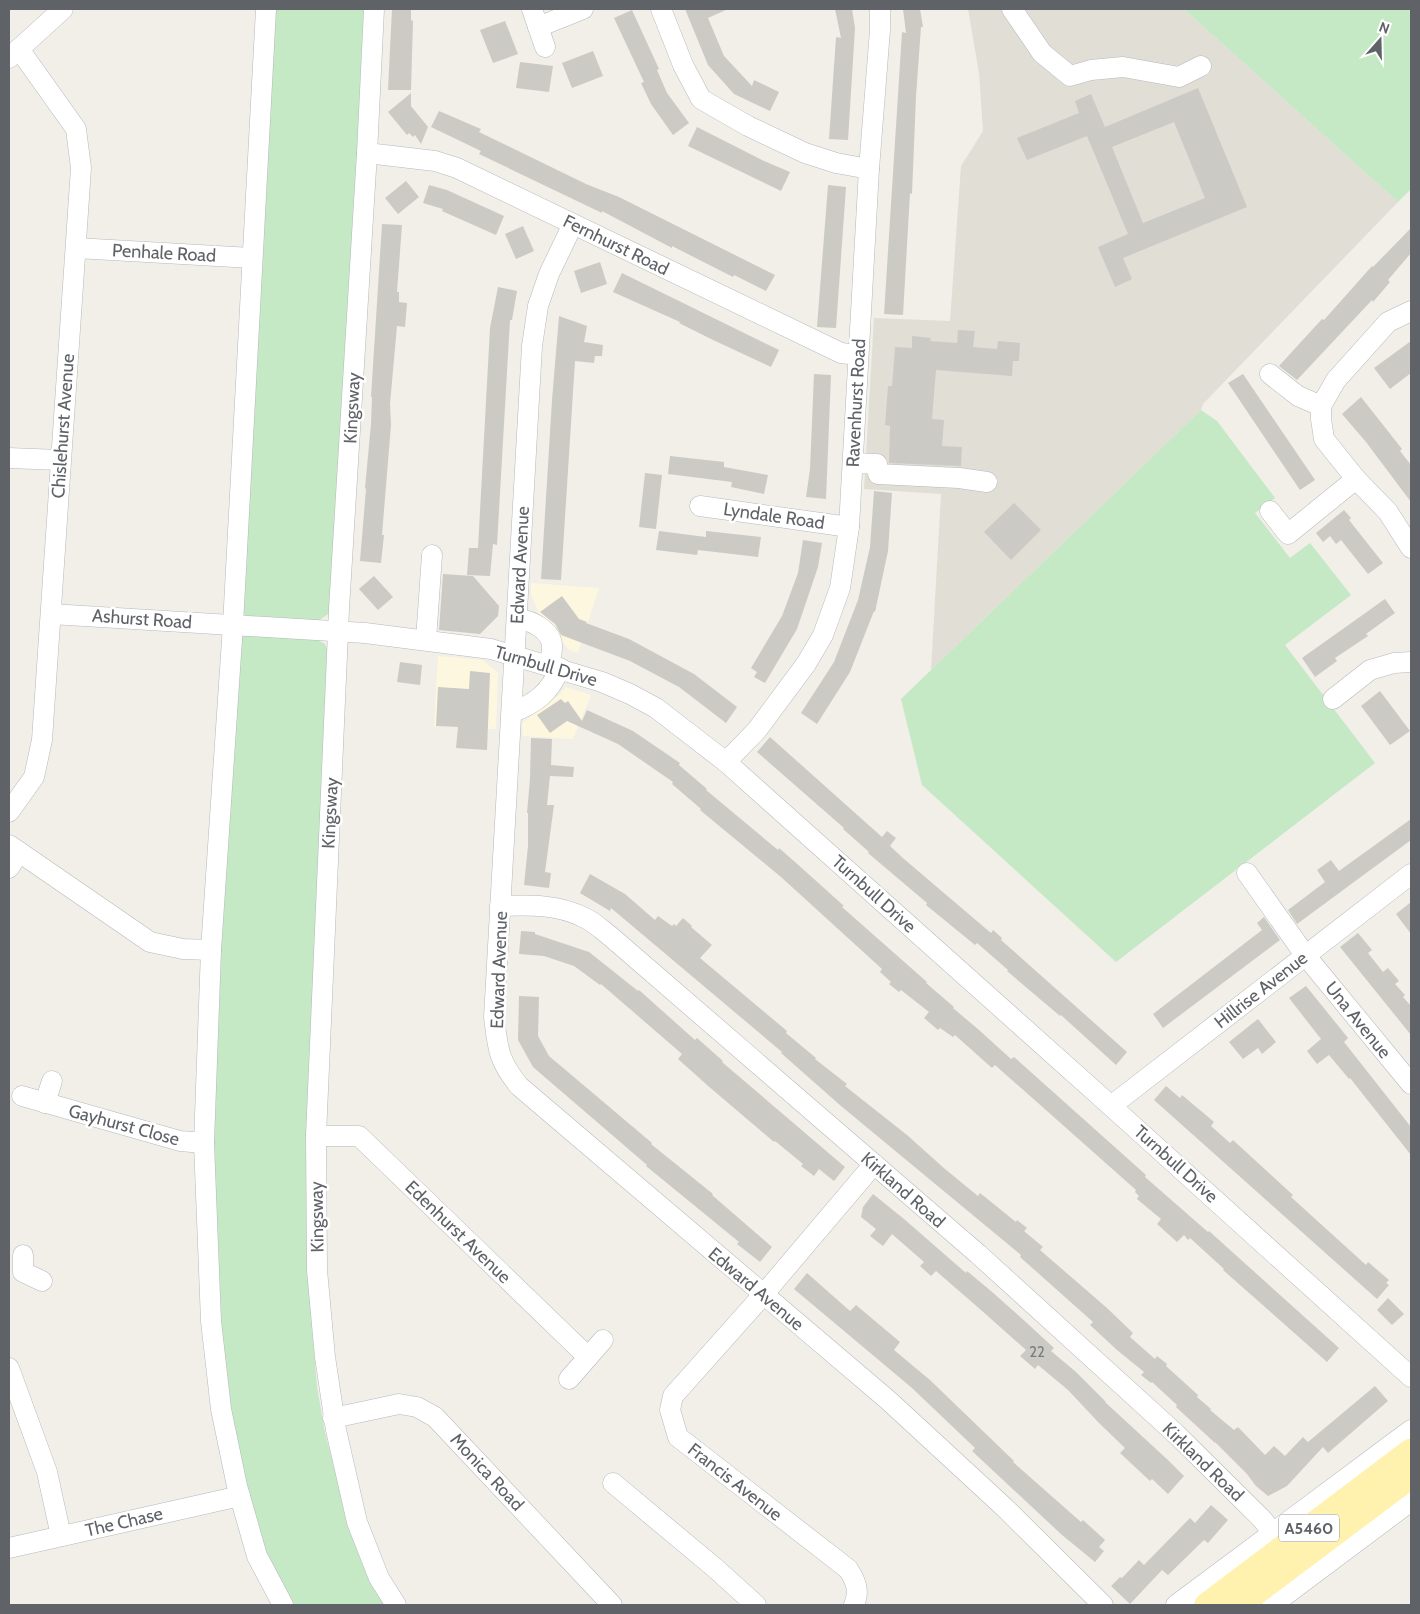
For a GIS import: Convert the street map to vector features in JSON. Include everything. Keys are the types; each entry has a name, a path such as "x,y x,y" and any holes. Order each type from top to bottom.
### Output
{"main road":[{"name":"A5460","path":"1206,1605 1411,1451"},
{"name":"A5460","path":"1239,1605 1411,1476"}],"street":[{"path":"14,53 63,9"},
{"path":"266,9 233,625 212,950 204,1143 211,1321 221,1409 240,1496 257,1556 283,1605"},
{"name":"Kingsway","path":"374,9 339,609 316,1136 318,1270 325,1357 333,1418 357,1522 379,1578 396,1605"},
{"path":"546,47 535,18 583,9"},
{"path":"661,9 683,65 701,99 748,126 805,153 836,163 870,169"},
{"name":"Ravenhurst Road","path":"726,762 757,730 806,664 822,635 840,588 849,527 880,9"},
{"path":"1012,9 1042,53 1070,76 1091,70 1123,67 1179,77 1201,66"},
{"name":"Chislehurst Avenue","path":"9,812 34,777 42,740 81,168 76,129 14,53"},
{"name":"Fernhurst Road","path":"367,153 435,161 457,168 841,353 858,355"},
{"name":"Edward Avenue","path":"573,224 549,274 541,298 532,346 494,1018 498,1052 506,1070 519,1086 888,1400 1004,1507 1103,1605"},
{"name":"Penhale Road","path":"76,248 252,258"},
{"path":"1411,311 1388,322 1336,380 1321,406 1324,439 1356,479 1388,512 1411,548"},
{"path":"1270,374 1298,396 1321,406"},
{"path":"9,458 60,460"},
{"path":"853,463 878,464 878,474 959,478 987,482"},
{"path":"1270,511 1288,534 1356,479"},
{"name":"Lyndale Road","path":"700,506 849,527"},
{"path":"426,640 432,555"},
{"name":"Ashurst Road","path":"51,614 233,625"},
{"path":"512,712 528,707 540,699 557,676 553,647 547,635 537,625 526,620 517,619"},
{"name":"Turnbull Drive","path":"233,625 339,631 492,649 555,666 602,682 656,708 726,762 1411,1377"},
{"path":"1333,699 1370,670 1394,663 1411,662"},
{"path":"12,855 150,942 183,949 212,950"},
{"name":"Una Avenue","path":"1246,873 1305,955 1411,1084"},
{"name":"Hillrise Avenue","path":"1111,1106 1411,874"},
{"name":"Kirkland Road","path":"500,906 536,905 562,909 586,918 610,936 978,1254 1175,1433 1262,1519 1273,1533"},
{"name":"Gayhurst Close","path":"45,1103 52,1081"},
{"name":"Gayhurst Close","path":"22,1096 180,1141 204,1143"},
{"name":"Edenhurst Avenue","path":"316,1136 359,1136 588,1357"},
{"name":"Francis Avenue","path":"854,1605 857,1597 856,1582 848,1569 678,1437 670,1410 673,1396 763,1295 874,1164"},
{"path":"18,1269 42,1281"},
{"path":"569,1379 603,1340"},
{"path":"9,1368 47,1472 61,1536"},
{"name":"Monica Road","path":"333,1418 399,1404 417,1407 435,1417 612,1605"},
{"path":"1176,1605 1411,1430"},
{"path":"613,1483 756,1605"},
{"name":"The Chase","path":"9,1548 240,1496"},
{"path":"1272,1605 1411,1501"}],"shaded area":[{"path":"968,9 1184,9 1398,202 1203,404 1201,410 931,670 941,494 864,489 874,318 950,321 961,166 983,131 979,73"},
{"path":"531,583 599,588 578,653 569,650 539,613 531,595"},
{"path":"438,656 483,660 498,673 496,729 434,726"},
{"path":"566,687 591,695 573,739 523,736 522,723 558,696"}],"green space":[{"path":"274,9 367,9 333,606 328,614 318,621 250,618 241,613"},
{"path":"1184,9 1411,9 1411,189 1398,202"},
{"path":"1201,410 1217,421 1275,498 1255,513 1290,558 1310,543 1351,595 1285,645 1375,763 1116,962 922,785 901,699"},
{"path":"244,635 316,639 325,644 328,651 307,1137 310,1302 317,1387 325,1433 343,1500 384,1605 289,1605 263,1556 244,1493 215,1314 209,1128 238,642"}],"building":[{"path":"392,9 411,9 411,20 413,21 411,90 388,90"},
{"path":"685,9 728,9 708,18 724,56 752,86 754,80 779,92 770,111 734,94 708,65"},
{"path":"835,9 852,9 855,28 848,140 829,139 836,37 841,38"},
{"path":"903,9 920,9 923,27 921,27 916,96 912,194 910,193 903,315 884,314 902,32 906,33"},
{"path":"632,10 659,69 657,70 667,93 689,123 673,135 651,104 641,83 644,82 614,18"},
{"path":"505,21 518,54 493,63 480,30"},
{"path":"593,51 603,76 572,88 562,63"},
{"path":"520,62 553,66 549,92 516,88"},
{"path":"1198,88 1247,207 1123,258 1132,279 1115,287 1098,247 1128,234 1087,136 1027,160 1017,138 1079,113 1075,101 1091,94 1105,127","holes":["1174,122 1205,198 1143,223 1112,147"]},
{"path":"411,93 411,106 428,127 421,144 415,135 413,137 409,133 407,135 388,112"},
{"path":"439,111 481,129 479,132 586,184 619,197 775,275 766,291 734,275 733,277 672,246 672,248 602,211 602,213 479,154 481,151 431,127"},
{"path":"697,127 790,172 781,191 688,146"},
{"path":"406,181 419,197 398,214 385,198"},
{"path":"429,185 447,190 504,216 496,235 442,211 443,209 423,203"},
{"path":"828,185 846,187 836,328 817,327"},
{"path":"382,224 402,225 397,292 399,292 399,302 407,303 405,327 397,326 390,404 391,425 381,563 360,561 371,424"},
{"path":"523,226 534,251 516,259 505,234"},
{"path":"1411,228 1411,253 1388,280 1390,282 1373,302 1372,300 1297,380 1279,366 1322,319 1324,320 1372,266"},
{"path":"600,262 607,284 581,293 574,271"},
{"path":"622,273 779,350 771,367 680,322 613,292"},
{"path":"498,287 517,291 512,320 510,320 497,545 493,544 490,576 467,575 469,548 478,548 490,328"},
{"path":"559,316 587,326 584,342 603,345 602,356 595,356 594,363 575,361 561,580 541,579"},
{"path":"958,330 975,331 973,347 997,349 998,341 1020,343 1019,361 1013,361 1012,376 936,370 932,419 944,420 942,446 962,447 961,466 889,463 890,426 885,425 888,386 892,386 895,347 912,348 912,336 931,338 930,341 957,343"},
{"path":"1411,341 1411,373 1390,389 1374,368"},
{"path":"814,374 831,375 826,499 806,497 810,469"},
{"path":"1243,374 1315,480 1300,490 1228,383"},
{"path":"1361,397 1402,449 1400,451 1411,465 1411,502 1366,442 1342,414"},
{"path":"670,456 724,462 724,467 768,475 764,494 731,487 732,482 668,474"},
{"path":"645,473 662,475 656,529 639,527"},
{"path":"874,491 892,493 888,551 875,612 850,672 817,724 801,713 834,662 858,600 870,547"},
{"path":"1014,503 1041,530 1011,560 984,532"},
{"path":"1344,510 1351,518 1349,520 1383,563 1368,574 1341,540 1336,544 1330,536 1323,542 1316,533"},
{"path":"659,531 706,537 706,531 761,537 758,557 698,550 697,555 656,550"},
{"path":"803,540 822,543 818,567 797,629 765,683 754,677 757,672 751,668 782,616 798,573"},
{"path":"443,574 473,576 499,606 498,616 480,634 439,630"},
{"path":"374,576 393,597 378,610 359,589"},
{"path":"562,596 579,619 629,639 694,674 737,707 726,723 679,687 630,661 561,635 555,624 540,612"},
{"path":"1385,599 1395,613 1366,634 1368,636 1335,658 1337,661 1315,677 1302,658"},
{"path":"400,662 422,665 420,685 397,682"},
{"path":"470,671 490,673 487,750 456,748 458,727 436,726 438,687 469,689"},
{"path":"1380,691 1410,731 1390,745 1361,706"},
{"path":"561,699 565,703 568,701 582,721 587,710 633,731 680,763 679,765 706,790 795,862 953,1008 1011,1059 1014,1057 1146,1175 1145,1177 1209,1231 1339,1348 1327,1362 1223,1270 1190,1238 1188,1240 1184,1235 1177,1242 1157,1224 1161,1219 1137,1199 1139,1196 1135,1192 1136,1190 995,1065 992,1068 955,1035 953,1037 940,1028 938,1030 924,1018 929,1012 901,990 899,992 889,984 891,982 880,972 882,969 781,877 700,810 672,784 673,782 618,744 567,721 550,733 537,715"},
{"path":"770,737 882,837 887,831 896,838 890,846 904,859 991,933 993,930 1002,938 1001,940 1127,1052 1116,1065 977,943 975,945 926,905 927,903 868,853 844,828 757,752"},
{"path":"531,738 552,739 551,765 574,767 573,777 550,776 547,805 554,805 545,872 551,873 549,888 524,885 528,846 527,813"},
{"path":"1411,819 1411,840 1297,924 1288,910 1325,882 1317,870 1331,860 1339,871"},
{"path":"590,874 625,894 655,920 658,916 672,926 674,924 676,926 683,918 712,945 700,958 787,1031 786,1033 815,1059 847,1084 845,1086 907,1135 945,1169 978,1196 980,1193 1016,1222 1017,1220 1027,1228 1024,1231 1043,1247 1040,1250 1133,1333 1130,1337 1155,1359 1157,1356 1167,1364 1166,1366 1198,1395 1197,1397 1210,1410 1234,1430 1238,1427 1265,1455 1274,1446 1285,1456 1303,1437 1308,1442 1375,1386 1388,1401 1328,1453 1323,1447 1287,1486 1268,1496 1256,1486 1247,1474 1215,1442 1176,1407 1177,1405 1152,1382 1141,1375 1144,1372 1090,1325 1093,1322 1020,1257 1021,1255 841,1106 782,1052 611,908 610,911 580,893"},
{"path":"1411,902 1411,934 1396,914"},
{"path":"1264,917 1280,940 1163,1028 1153,1014 1262,930 1257,923"},
{"path":"521,931 535,932 535,934 589,952 639,990 695,1040 697,1038 722,1062 845,1167 834,1181 819,1169 814,1176 801,1166 803,1164 774,1142 678,1059 682,1054 601,984 574,966 544,956 519,954"},
{"path":"1358,933 1372,950 1368,953 1383,972 1388,968 1399,981 1395,984 1405,995 1403,997 1411,1006 1411,1035 1340,947"},
{"path":"1306,986 1348,1038 1344,1042 1411,1127 1411,1155 1350,1078 1329,1055 1317,1064 1307,1051 1321,1039 1289,998"},
{"path":"519,996 539,997 538,1036 549,1056 651,1144 713,1194 772,1247 760,1262 533,1067 518,1040"},
{"path":"1258,1019 1276,1042 1262,1054 1258,1048 1243,1059 1229,1042"},
{"path":"1166,1086 1180,1098 1182,1095 1214,1122 1211,1126 1230,1143 1233,1140 1293,1195 1291,1197 1366,1265 1368,1262 1389,1280 1386,1283 1389,1285 1377,1299 1154,1100"},
{"path":"873,1194 966,1273 967,1271 991,1291 1028,1324 1054,1348 1051,1351 1076,1372 1184,1476 1168,1494 1152,1479 1150,1481 1120,1453 1125,1448 1068,1390 1038,1365 1035,1369 1020,1356 1026,1350 936,1271 931,1276 920,1266 924,1262 892,1234 883,1246 870,1236 876,1229 861,1217 863,1207"},
{"path":"807,1273 850,1311 856,1305 900,1342 894,1350 930,1380 1013,1462 1081,1522 1083,1520 1105,1540 1099,1547 1104,1551 1095,1562 1062,1535 972,1451 975,1448 912,1388 794,1289"},
{"path":"1388,1298 1404,1314 1392,1325 1377,1310"},
{"path":"1211,1505 1228,1520 1208,1543 1204,1540 1168,1575 1162,1570 1130,1604 1111,1586 1120,1577 1122,1578 1139,1560 1144,1565 1190,1518 1195,1523"}]}
